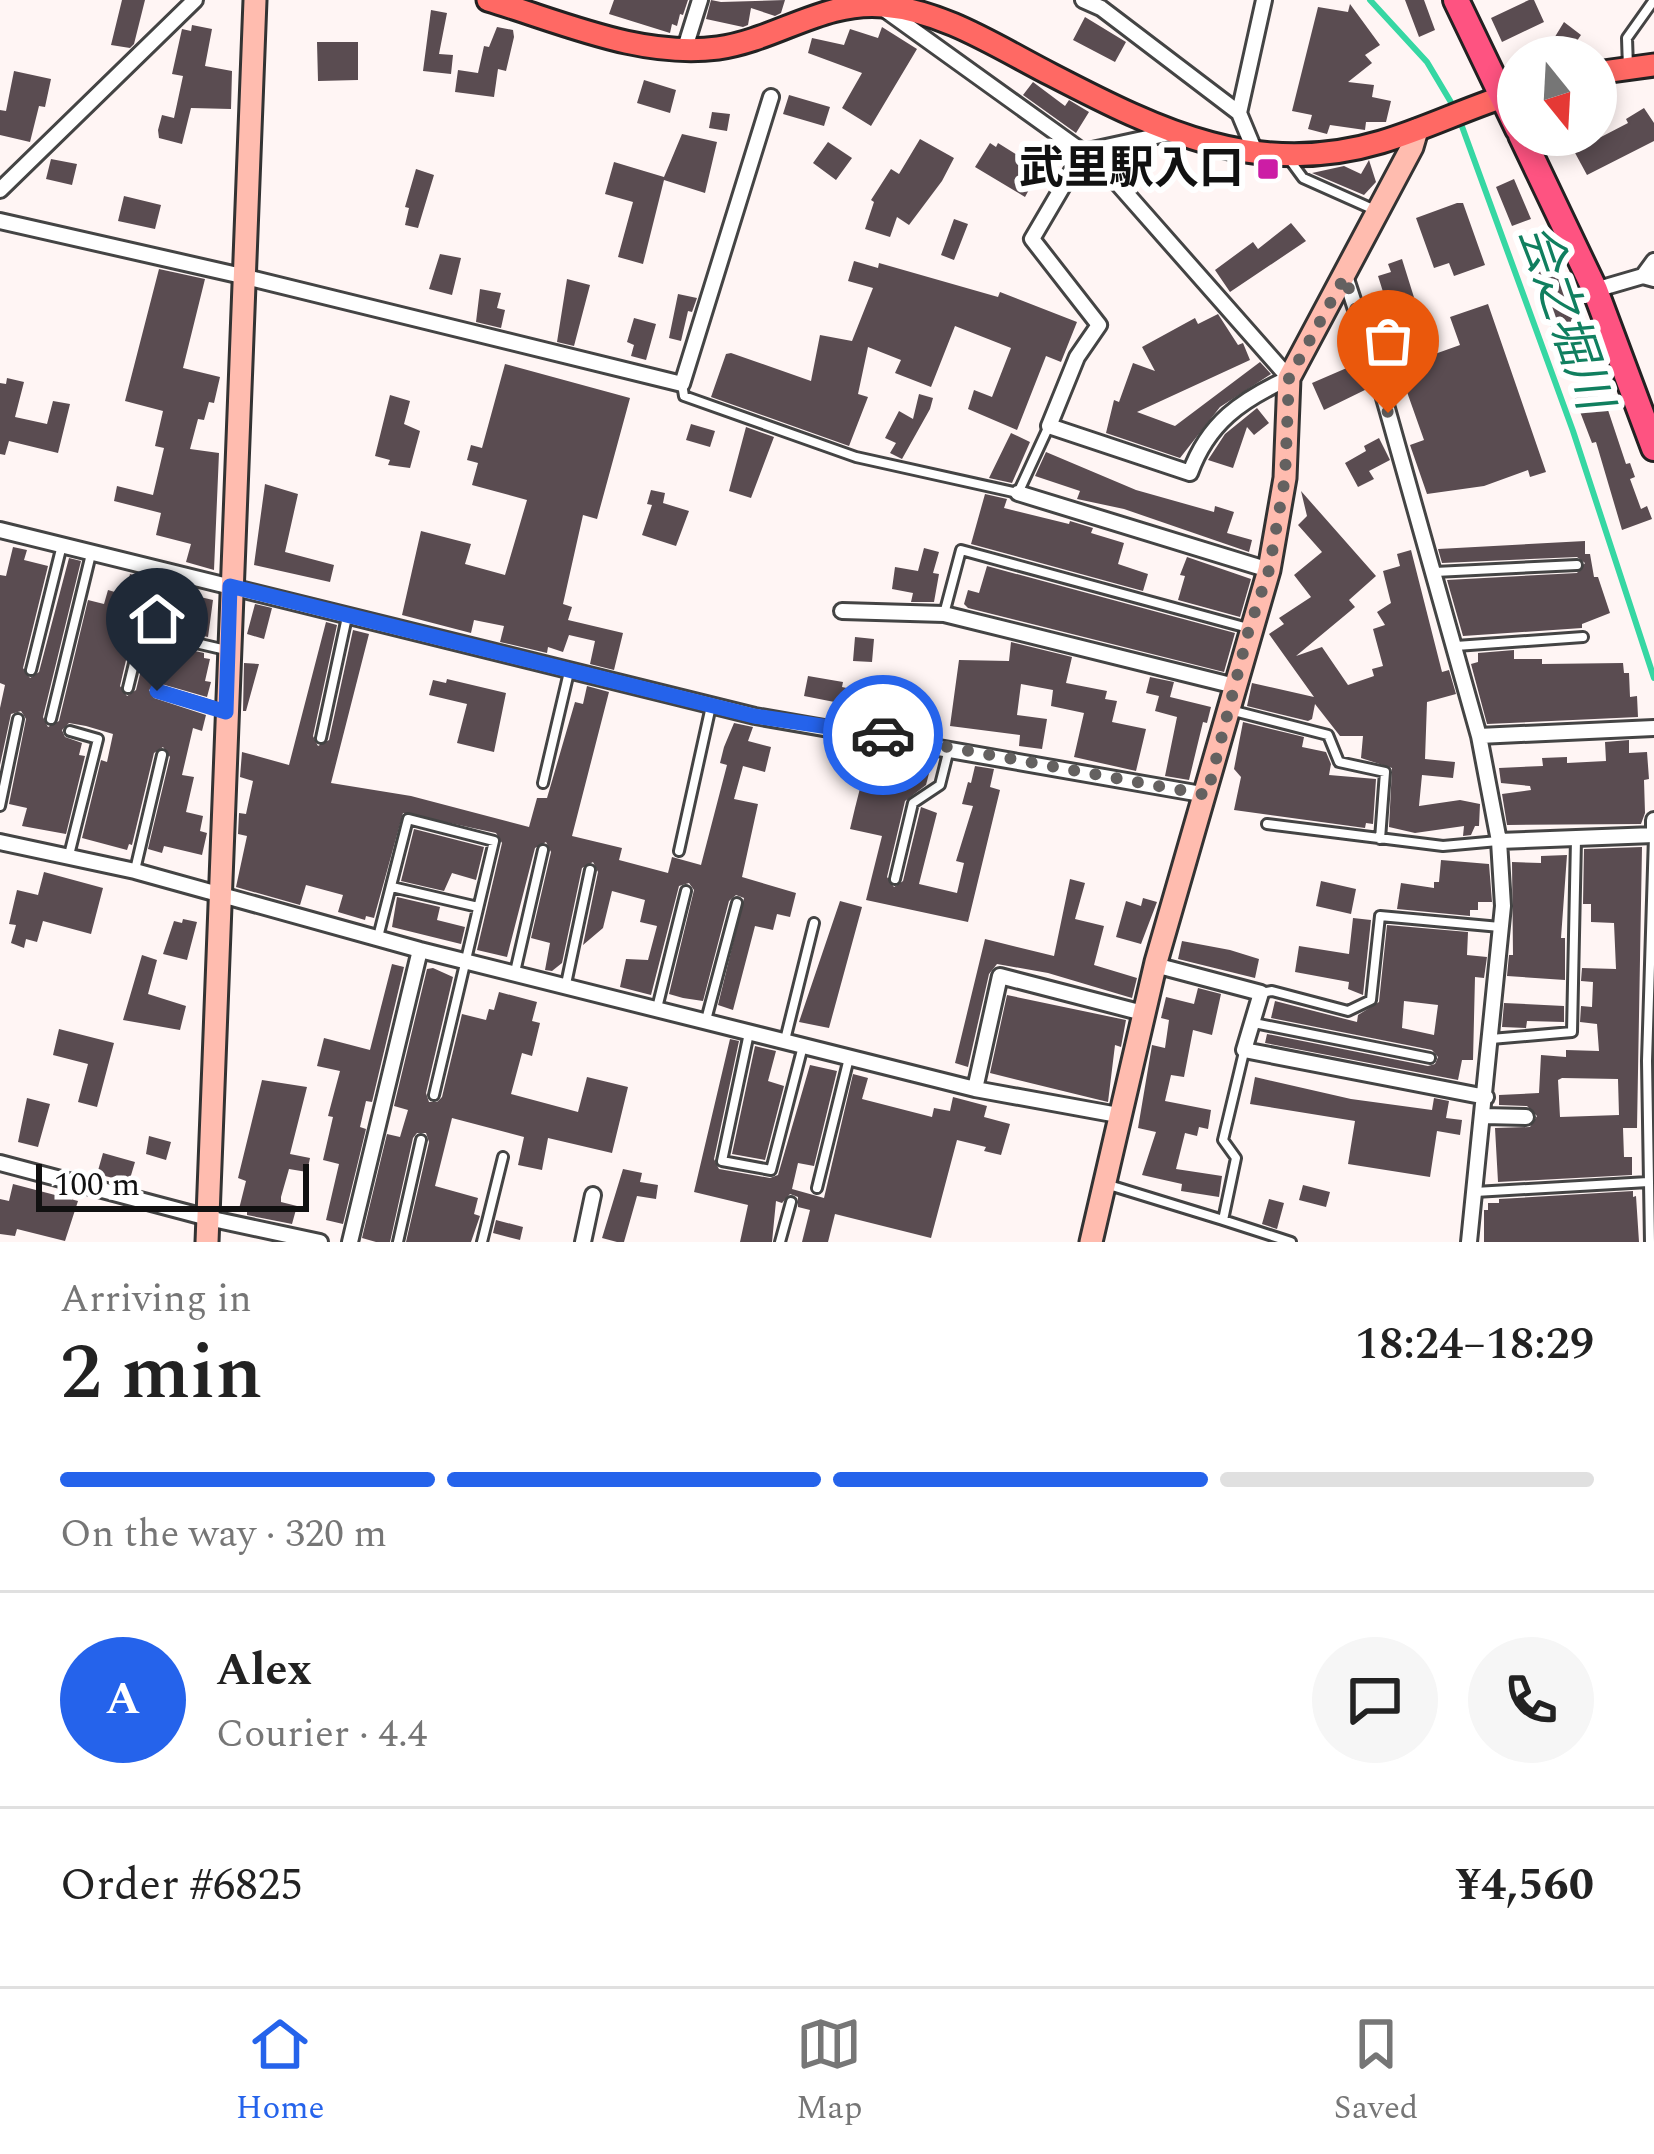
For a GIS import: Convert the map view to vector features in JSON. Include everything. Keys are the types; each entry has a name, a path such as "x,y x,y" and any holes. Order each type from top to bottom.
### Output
{"highway":[{"path":"1456,0 1497,71"},
{"path":"1531,156 1595,290 1654,448"}],"main road":[{"path":"488,0 530,6 635,44 684,50 762,39 818,13 880,6 919,13 958,26 1146,123 1256,154 1340,152 1418,130 1497,98"},
{"path":"1617,70 1654,65"}],"street":[{"path":"0,190 195,0"},
{"path":"207,1242 255,0"},
{"path":"684,50 700,0"},
{"path":"1083,0 1101,8 1239,113 1256,154"},
{"path":"1239,113 1264,0"},
{"path":"880,6 1104,169 1289,378"},
{"path":"0,221 682,385 771,97"},
{"path":"1090,1242 1155,965 1269,570 1285,478 1289,378 1418,130"},
{"path":"1173,132 1083,152 1032,239 1099,325 1077,357 1049,426 1190,473 1202,439 1255,394 1289,378"},
{"path":"1595,290 1648,278 1654,261"},
{"path":"1345,276 1479,736 1499,841 1501,927 1469,1242"},
{"path":"1018,493 1269,570"},
{"path":"0,530 754,716 1207,795"},
{"path":"842,611 944,614 1234,686"},
{"path":"1479,736 1654,728"},
{"path":"1499,841 1654,835 1654,820"},
{"path":"0,842 135,872 420,950 975,1089 1118,1115"},
{"path":"350,1242 420,950"},
{"path":"1155,965 1261,993 1244,1050 1486,1097"},
{"path":"975,1089 1000,976 1144,1013"},
{"path":"1484,1116 1526,1117"},
{"path":"0,1163 320,1242"},
{"path":"583,1242 593,1195"}],"lane":[{"path":"1628,68 1627,38 1654,0"},
{"path":"1286,155 1303,178 1379,211"},
{"path":"682,385 684,397 856,457 1018,493 1049,426"},
{"path":"31,670 62,545"},
{"path":"944,614 961,550 1249,629"},
{"path":"51,719 92,553"},
{"path":"1433,572 1577,565"},
{"path":"128,688 157,568"},
{"path":"321,738 348,614"},
{"path":"170,637 228,650"},
{"path":"1454,646 1583,637"},
{"path":"543,782 569,672"},
{"path":"157,691 226,712"},
{"path":"680,851 712,704"},
{"path":"1228,710 1328,735 1339,762 1385,772 1380,838"},
{"path":"0,806 18,719"},
{"path":"68,857 98,739 70,731"},
{"path":"895,879 913,803 940,785 949,747"},
{"path":"135,872 162,754"},
{"path":"378,937 408,819 494,841 434,1095"},
{"path":"1267,824 1443,846 1499,841"},
{"path":"1649,1242 1654,835"},
{"path":"1491,1039 1572,1032 1576,837"},
{"path":"515,972 543,850"},
{"path":"566,984 590,870"},
{"path":"391,886 478,907"},
{"path":"657,1008 686,891"},
{"path":"706,1020 737,903"},
{"path":"1261,993 1272,991 1348,1011 1371,1000 1380,916 1501,927"},
{"path":"785,1040 814,923"},
{"path":"1252,1023 1430,1058"},
{"path":"749,1031 722,1161 771,1170 804,1045"},
{"path":"1223,1220 1236,1158 1223,1140 1244,1050"},
{"path":"817,1188 849,1057"},
{"path":"398,1242 422,1140"},
{"path":"482,1242 503,1157"},
{"path":"1474,1192 1648,1182"},
{"path":"1102,1183 1291,1242"},
{"path":"780,1242 791,1202"}],"building":[{"path":"122,0 145,0 130,48 111,45"},
{"path":"614,0 688,0 670,33 609,14"},
{"path":"711,0 785,0 775,16 751,8 748,25 743,27 706,19"},
{"path":"1405,0 1424,0 1435,30 1419,37"},
{"path":"1534,0 1544,22 1515,36 1499,36 1491,18"},
{"path":"1350,4 1380,45 1365,55 1372,63 1348,82 1374,85 1372,97 1391,101 1386,122 1366,122 1365,130 1330,125 1327,134 1308,129 1312,115 1292,111 1318,7 1348,12"},
{"path":"431,10 447,13 439,54 453,55 451,74 423,71"},
{"path":"1085,17 1126,42 1115,62 1073,40"},
{"path":"1564,22 1581,35 1580,36 1555,36"},
{"path":"192,25 212,29 205,66 232,71 231,109 191,108 182,144 159,138 158,130 162,115 174,118 183,76 172,74 182,29 191,31"},
{"path":"497,27 513,30 514,37 506,71 498,69 494,97 455,92 458,70 478,73 484,46 489,47"},
{"path":"882,27 917,49 871,126 842,108 862,73 808,53 812,38 844,45 850,29 878,38"},
{"path":"317,42 358,42 358,80 318,81"},
{"path":"14,71 51,79 30,142 0,135 0,110 6,111"},
{"path":"644,80 676,90 670,113 637,103"},
{"path":"1033,82 1065,106 1069,100 1089,112 1076,133 1023,95"},
{"path":"789,95 830,107 824,126 783,114"},
{"path":"1644,108 1654,123 1654,141 1587,175 1577,156 1617,156 1617,129 1628,123 1626,119"},
{"path":"712,112 730,114 727,131 709,128"},
{"path":"682,134 717,142 705,193 664,180 643,264 618,257 633,202 605,194 614,162 664,177"},
{"path":"920,139 954,158 942,181 909,225 897,217 890,237 865,229 871,200 891,169 899,174"},
{"path":"1047,140 1059,149 1025,197 975,167 990,143 1025,160 1034,146 1041,150"},
{"path":"828,142 852,158 836,180 813,163"},
{"path":"51,159 77,164 72,185 46,179"},
{"path":"1369,160 1376,182 1364,195 1312,173 1344,166 1361,174"},
{"path":"416,169 434,175 418,228 405,225"},
{"path":"1514,179 1531,219 1512,226 1496,187"},
{"path":"124,196 161,205 155,229 118,221"},
{"path":"1463,203 1485,265 1454,276 1449,263 1434,268 1416,218"},
{"path":"954,219 968,224 954,260 941,255"},
{"path":"1291,223 1306,241 1230,292 1215,270 1253,242 1258,249"},
{"path":"1553,251 1587,347 1561,357 1526,265"},
{"path":"440,254 461,258 452,295 429,289"},
{"path":"1402,259 1432,355 1460,345 1450,317 1488,304 1546,472 1530,477 1528,470 1484,486 1427,494 1410,445 1424,440 1396,361 1404,358 1378,276 1391,272 1388,264"},
{"path":"854,261 878,268 879,263 998,297 1000,292 1077,322 1061,362 1046,356 1017,430 968,409 974,390 992,397 1011,348 955,326 931,387 895,373 901,360 868,347 858,394 868,397 849,446 711,397 726,354 731,353 811,381 820,335 852,341 873,288 848,281"},
{"path":"159,269 205,279 183,368 220,377 214,403 209,402 204,420 198,419 190,449 219,453 214,570 186,562 191,544 156,535 161,513 114,501 117,486 153,495 164,448 155,446 163,411 125,401"},
{"path":"567,279 590,285 574,346 557,342"},
{"path":"480,289 501,293 497,308 505,310 501,328 476,322"},
{"path":"678,294 697,298 692,312 688,311 681,341 669,338"},
{"path":"1218,314 1238,345 1243,343 1250,360 1137,412 1175,426 1260,362 1271,374 1220,407 1180,458 1106,433 1114,400 1119,402 1133,363 1155,371 1142,347 1195,318 1198,324"},
{"path":"634,318 656,324 646,360 631,356 634,345 627,342"},
{"path":"1358,351 1369,388 1324,410 1312,383 1349,367 1345,354"},
{"path":"505,364 630,398 597,519 583,515 563,604 572,607 568,620 623,633 614,670 590,664 595,641 569,635 563,652 548,647 547,653 500,642 504,626 474,620 471,633 402,615 421,531 471,544 465,564 505,575 527,500 472,485 478,463 467,460 471,445 482,448"},
{"path":"7,378 24,382 15,417 47,424 53,401 70,404 58,453 9,441 5,455 0,454 0,383 6,384"},
{"path":"1607,385 1615,408 1608,410 1635,477 1630,479 1641,509 1647,506 1652,519 1622,530 1596,442 1592,443 1574,396"},
{"path":"919,394 933,398 902,459 890,453 896,443 885,438 899,411 913,419"},
{"path":"390,395 410,401 404,424 420,431 410,468 388,465 390,460 375,456"},
{"path":"1257,408 1269,423 1254,435 1247,427 1233,468 1208,460 1225,434"},
{"path":"691,424 715,431 710,447 686,440"},
{"path":"746,427 774,437 751,498 729,491"},
{"path":"1011,433 1030,442 1012,483 989,478"},
{"path":"1379,438 1390,460 1369,471 1374,479 1358,487 1345,463"},
{"path":"1046,452 1136,490 1214,512 1215,506 1234,512 1227,533 1252,540 1249,552 1124,509 1077,499 1080,491 1035,476"},
{"path":"265,484 298,494 285,552 334,565 330,582 254,565"},
{"path":"651,490 665,493 663,503 689,511 676,546 642,535 652,505 647,504"},
{"path":"1301,491 1376,576 1349,600 1355,607 1296,656 1322,647 1348,685 1374,676 1372,669 1383,666 1373,629 1385,625 1377,612 1391,603 1383,571 1400,566 1397,554 1411,550 1442,672 1449,670 1456,694 1427,702 1425,759 1455,762 1453,778 1422,775 1419,806 1460,800 1480,804 1479,826 1471,835 1463,836 1464,826 1415,833 1389,827 1392,768 1361,758 1363,736 1340,736 1315,704 1308,721 1247,706 1252,683 1314,697 1269,634 1284,624 1279,618 1311,597 1294,575 1322,552 1298,525 1307,516"},
{"path":"985,494 1007,499 1004,508 1070,521 1124,543 1118,564 1148,574 1143,591 971,544"},
{"path":"1585,541 1585,554 1590,554 1610,613 1582,628 1463,636 1447,580 1577,573 1585,563 1577,557 1442,563 1438,549"},
{"path":"13,547 27,550 24,560 48,566 23,668 30,678 39,672 69,558 81,561 43,717 48,727 59,721 88,600 104,604 108,590 125,595 130,574 145,578 120,686 127,696 136,690 159,598 194,608 196,596 213,600 208,637 171,629 162,636 167,645 204,653 210,659 207,697 158,683 149,690 154,698 206,715 202,731 193,728 182,775 194,777 186,812 203,816 200,831 207,833 202,855 164,846 162,853 148,849 170,757 163,747 154,753 132,845 127,850 82,838 101,760 107,762 113,734 69,723 62,730 65,737 82,743 79,755 85,756 66,834 22,826 27,808 9,804 26,719 21,711 11,714 0,765 5,685 0,683 0,575 6,576"},
{"path":"924,548 939,552 933,573 939,574 934,602 911,602 913,593 892,589 895,567 918,571"},
{"path":"1187,557 1251,579 1240,617 1178,600"},
{"path":"987,566 1235,633 1224,672 968,608 964,604 968,590 979,593"},
{"path":"255,604 272,608 264,639 247,634"},
{"path":"326,622 337,625 313,736 318,746 329,740 353,630 369,634 331,783 411,796 529,827 537,798 547,798 575,702 583,704 587,686 609,692 572,836 622,848 619,860 668,873 672,857 701,865 727,765 720,763 724,747 734,723 753,727 748,741 771,747 765,772 743,766 734,799 758,804 742,877 796,893 790,917 777,914 773,930 755,926 733,1010 718,1005 744,898 736,895 729,901 703,1001 683,998 669,994 694,890 689,883 679,886 651,995 620,987 626,959 648,960 657,926 640,922 645,900 612,891 603,928 583,945 598,872 593,862 582,868 562,963 545,970 550,943 531,938 551,852 546,842 535,848 507,957 477,950 502,843 496,833 403,813 374,918 366,916 365,920 338,912 343,895 306,885 300,905 236,887 247,836 238,834 239,813 246,814 253,781 240,777 242,752 289,765"},
{"path":"855,637 874,639 872,662 853,661"},
{"path":"1011,642 1072,657 1066,683 1107,691 1105,699 1117,701 1112,722 1146,729 1136,771 1074,757 1084,713 1051,706 1053,690 1021,684 1017,715 1047,719 1042,749 1019,746 1020,735 950,726 959,660 1009,661"},
{"path":"1514,650 1514,659 1542,659 1542,664 1623,663 1624,673 1629,673 1630,697 1637,696 1638,717 1487,724 1471,664 1478,662 1478,653"},
{"path":"244,663 259,664 246,711 243,711"},
{"path":"808,676 883,696 880,711 804,696"},
{"path":"1150,677 1174,682 1170,697 1211,707 1189,780 1165,776 1177,717 1155,711 1159,696 1146,693"},
{"path":"447,679 506,693 494,752 457,743 467,704 429,695 433,680 446,683"},
{"path":"1243,722 1304,737 1302,747 1326,752 1329,775 1376,779 1373,824 1366,823 1365,828 1234,810 1241,777 1234,769"},
{"path":"1629,740 1629,753 1647,752 1649,779 1644,780 1641,824 1507,825 1502,794 1531,790 1530,786 1501,783 1499,768 1543,766 1542,758 1567,757 1567,763 1606,761 1605,742"},
{"path":"904,754 933,758 926,785 905,801 887,877 894,887 903,881 921,807 937,813 919,884 957,893 964,863 956,861 973,806 962,804 968,782 975,766 994,769 990,787 1000,790 968,922 866,900 882,836 850,829 868,757 902,766"},
{"path":"414,829 484,847 476,880 452,873 444,891 401,881"},
{"path":"1642,847 1637,1128 1623,1128 1624,1157 1632,1157 1632,1175 1498,1182 1495,1128 1530,1127 1537,1116 1527,1106 1499,1105 1499,1095 1539,1093 1541,1055 1566,1057 1566,1050 1599,1051 1597,1024 1580,1022 1581,1006 1592,1007 1593,982 1581,981 1582,968 1616,969 1614,923 1591,922 1591,904 1583,904 1584,849","holes":["1618,1079 1619,1115 1560,1117 1558,1080"]},
{"path":"1567,855 1561,938 1565,938 1565,980 1507,976 1509,955 1513,955 1512,862 1541,863 1541,856"},
{"path":"1441,860 1489,864 1492,902 1478,902 1478,910 1470,910 1470,916 1397,909 1401,883 1434,888"},
{"path":"44,872 103,888 91,934 43,921 37,942 26,939 24,948 11,943 16,925 9,924 17,890 38,895"},
{"path":"1070,879 1085,883 1075,919 1104,926 1094,965 1137,978 1132,998 1048,973 997,964 989,974 968,1067 955,1063 985,939 1054,956"},
{"path":"1321,881 1356,889 1351,914 1316,906"},
{"path":"397,897 440,907 437,920 465,927 461,944 392,927"},
{"path":"1143,898 1157,902 1141,944 1116,937 1126,901 1141,906"},
{"path":"840,901 862,907 829,1028 799,1022"},
{"path":"1353,918 1371,920 1363,995 1348,989 1349,982 1295,972 1299,946 1349,954"},
{"path":"183,919 197,922 187,960 163,954 174,921 182,923"},
{"path":"1387,925 1468,932 1467,955 1487,957 1484,978 1475,977 1473,1060 1462,1060 1458,1080 1265,1043 1267,1034 1435,1064 1438,1057 1432,1050 1271,1018 1275,1001 1357,1022 1358,1015 1379,1002","holes":["1404,1001 1438,1005 1434,1035 1402,1028"]},
{"path":"1182,941 1259,959 1255,978 1178,959"},
{"path":"142,955 157,960 148,994 186,1006 180,1030 123,1020"},
{"path":"392,964 404,967 372,1102 366,1101 360,1127 366,1129 343,1224 326,1220 339,1164 323,1160 340,1071 317,1066 324,1038 370,1050"},
{"path":"427,969 453,977 426,1093 429,1102 442,1097 462,1014 486,1020 499,992 537,1002 532,1021 540,1023 532,1056 522,1053 511,1094 578,1112 587,1077 628,1087 612,1153 548,1138 542,1170 518,1165 524,1137 452,1118 435,1186 478,1198 474,1214 480,1216 471,1242 406,1242 429,1142 426,1133 417,1133 390,1242 376,1242 362,1238 387,1134 400,1137 408,1110 394,1106"},
{"path":"1198,988 1221,994 1212,1035 1193,1030 1184,1077 1171,1075 1165,1101 1211,1110 1208,1129 1199,1127 1197,1136 1185,1133 1176,1169 1222,1176 1219,1197 1181,1191 1182,1184 1142,1175 1156,1132 1138,1128 1152,1045 1165,1048 1169,1020 1161,1018 1166,997 1194,1004"},
{"path":"1007,995 1126,1020 1121,1047 1115,1045 1108,1102 990,1073"},
{"path":"1504,1003 1564,1006 1564,1022 1527,1021 1526,1028 1502,1027"},
{"path":"59,1029 114,1043 97,1107 78,1102 88,1064 53,1055"},
{"path":"730,1039 739,1041 714,1159 719,1169 770,1178 778,1175 810,1065 837,1071 814,1166 798,1163 792,1189 824,1198 853,1074 868,1078 862,1099 932,1117 934,1108 950,1111 953,1097 987,1106 984,1117 1010,1124 1001,1155 957,1140 931,1238 835,1214 828,1242 802,1242 810,1210 798,1207 798,1197 790,1194 782,1203 776,1201 772,1242 740,1242 748,1205 694,1192"},
{"path":"755,1046 776,1051 768,1081 784,1086 765,1160 732,1154"},
{"path":"1255,1077 1351,1099 1432,1110 1434,1098 1449,1101 1446,1118 1462,1120 1460,1135 1437,1131 1430,1177 1348,1164 1355,1121 1250,1104"},
{"path":"262,1080 307,1087 290,1154 310,1158 307,1172 289,1169 281,1197 281,1202 297,1206 292,1224 239,1209 246,1181 238,1178"},
{"path":"27,1098 50,1104 38,1147 18,1142"},
{"path":"149,1136 171,1142 166,1160 146,1154"},
{"path":"103,1153 135,1162 129,1182 97,1174"},
{"path":"623,1169 642,1173 640,1182 658,1185 656,1199 637,1196 624,1242 617,1242 602,1238"},
{"path":"13,1184 78,1201 65,1241 17,1229 15,1236 0,1234 0,1199 9,1201"},
{"path":"1303,1185 1330,1192 1326,1207 1299,1200"},
{"path":"1633,1191 1639,1242 1484,1242 1484,1210 1499,1199"},
{"path":"1269,1199 1284,1203 1277,1229 1262,1224"},
{"path":"496,1220 523,1227 520,1240 493,1233"}],"waterway":[{"name":"会之堀川","path":"1370,0 1427,62 1455,109"},
{"name":"会之堀川","path":"1460,121 1573,431 1654,678"}],"way so far":[{"path":"883,735 1207,795 1249,629 1269,570 1285,478 1289,378 1345,276 1388,413"}],"place":[{"name":"武里駅入口","path":"1268,169"}],"route":[{"path":"157,691 226,712 230,586 754,716 883,735"}]}
